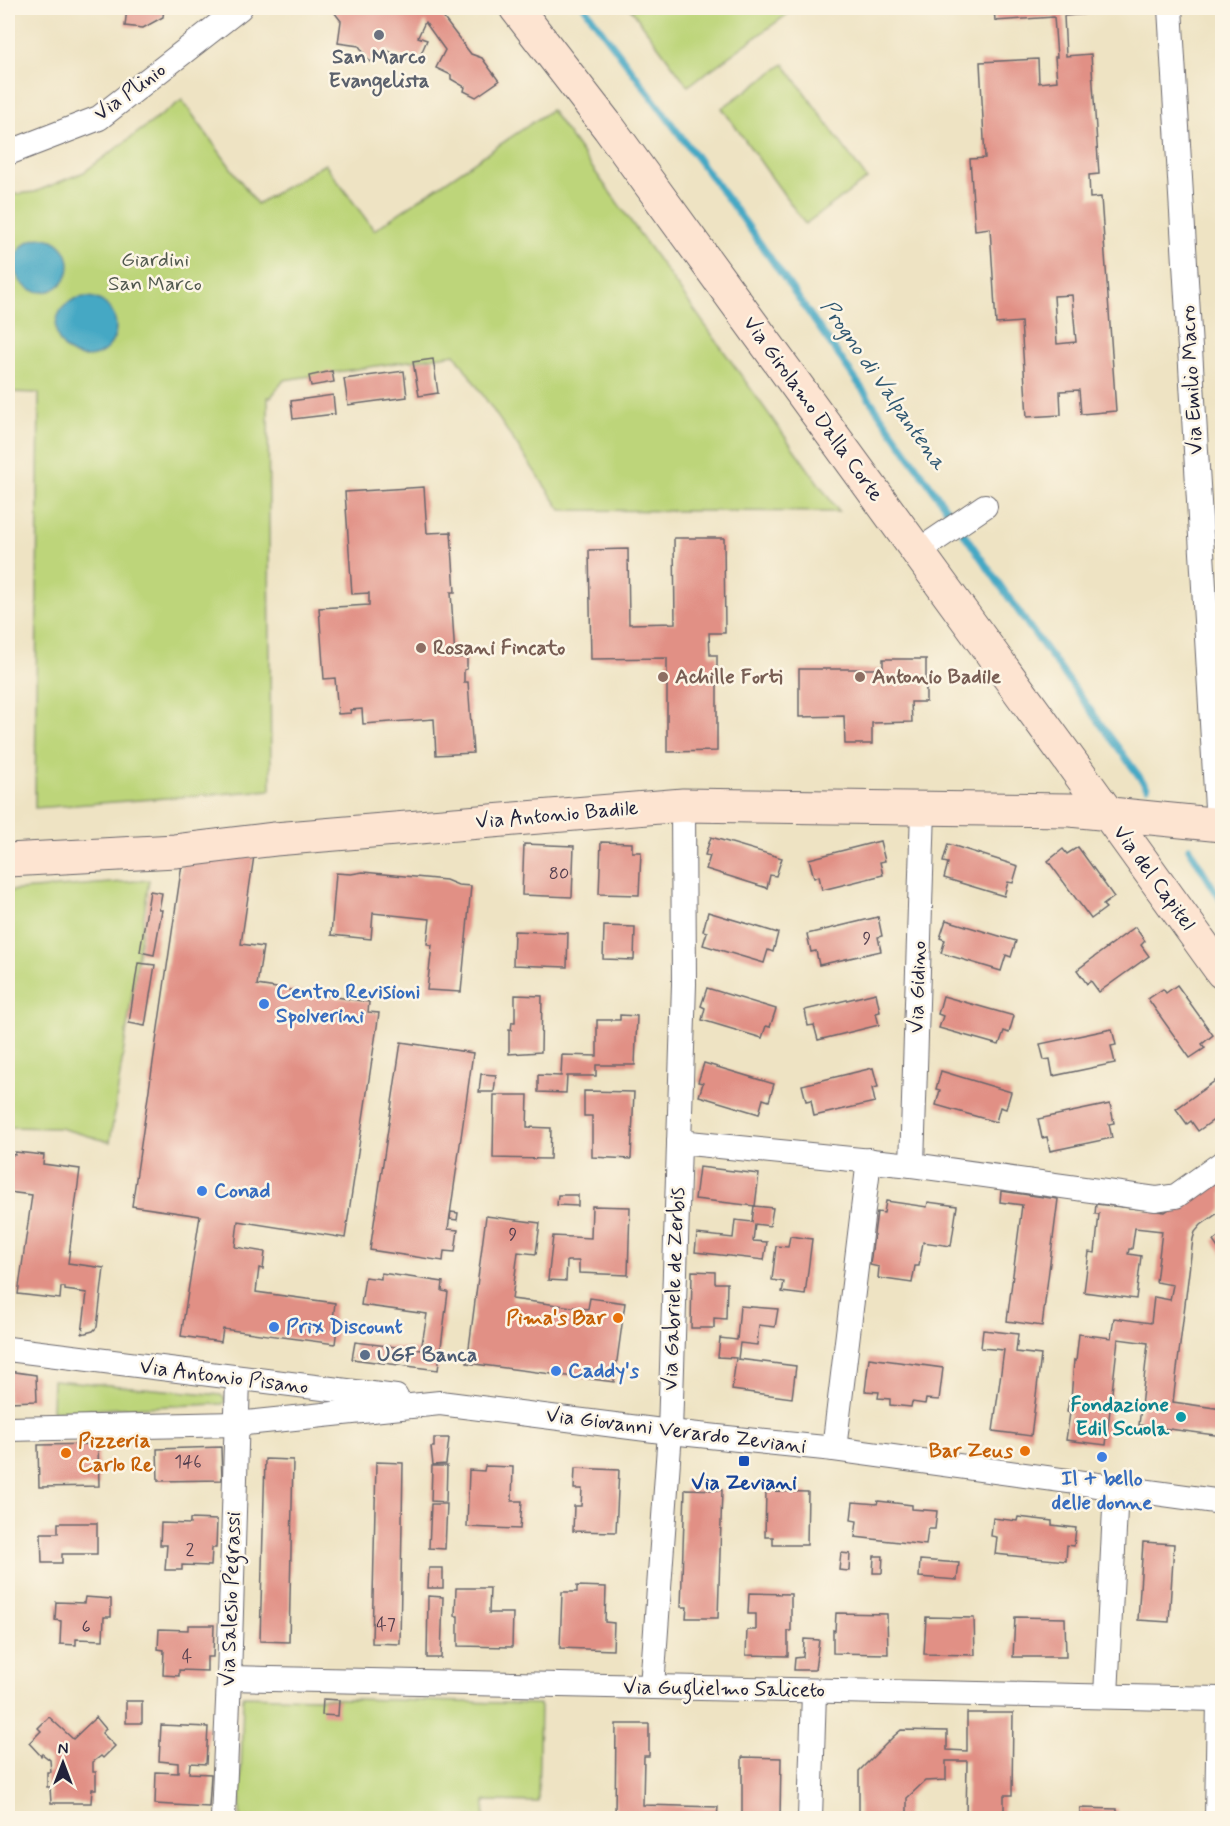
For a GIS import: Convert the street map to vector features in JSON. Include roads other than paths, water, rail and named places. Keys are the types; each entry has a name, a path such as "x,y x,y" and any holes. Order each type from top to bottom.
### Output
{"street":[{"name":"Via Plinio","path":"8,153 99,118 240,8"},
{"name":"Via Girolamo Dalla Corte","path":"516,8 609,128 1108,813"},
{"name":"Via Emilio Macro","path":"1170,8 1220,825"},
{"path":"917,552 985,506"},
{"name":"Via Antonio Badile","path":"8,860 175,851 275,839 683,805 1070,810 1220,825"},
{"name":"Via Gabriele de Zerbis","path":"652,1687 670,1432 684,984 683,805"},
{"name":"Via Gidino","path":"912,1165 923,809"},
{"name":"Via del Capitel","path":"1108,813 1222,972"},
{"path":"679,1142 912,1165 1156,1199 1176,1196 1222,1163"},
{"path":"834,1449 869,1160"},
{"name":"Via Antonio Pisano","path":"8,1349 440,1403"},
{"name":"Via Salesio Pegrassi","path":"223,1818 238,1379"},
{"name":"Via Giovanni Verardo Zeviani","path":"8,1429 236,1424 440,1403 670,1432 834,1449 1222,1502"},
{"path":"1106,1696 1116,1488"},
{"name":"Via Guglielmo Saliceto","path":"229,1678 1219,1699 1220,1793"},
{"path":"810,1818 814,1692"},
{"path":"1217,1818 1220,1793"}],"water":[{"path":"37,238 47,238 57,242 65,250 69,265 65,280 57,288 47,292 37,292 27,288 19,280 15,270 15,260 19,250 27,242"},
{"path":"86,297 103,302 111,310 116,327 111,344 103,352 86,357 69,352 61,344 56,327 61,310 69,302"}],"waterway":[{"name":"Progno di Valpantena","path":"585,8 745,222 1028,625 1147,787"},
{"name":"Progno di Valpantena","path":"1189,848 1222,902"}],"place":[{"name":"San Marco Evangelista","path":"379,35"},
{"name":"Rosani Fincato","path":"421,648"},
{"name":"Achille Forti","path":"663,677"},
{"name":"Antonio Badile","path":"860,677"},
{"name":"Centro Revisioni Spolverini","path":"264,1004"},
{"name":"Conad","path":"202,1191"},
{"name":"Pima's Bar","path":"618,1318"},
{"name":"Prix Discount","path":"274,1327"},
{"name":"UGF Banca","path":"365,1355"},
{"name":"Caddy's","path":"556,1371"},
{"name":"Fondazione Edil Scuola","path":"1181,1417"},
{"name":"Bar Zeus","path":"1025,1451"},
{"name":"Pizzeria Carlo Re","path":"66,1453"},
{"name":"Il + bello delle donne","path":"1102,1457"},
{"name":"Via Zeviani","path":"744,1461"}],"park label":[{"name":"Giardini San Marco","path":"155,272"}]}
